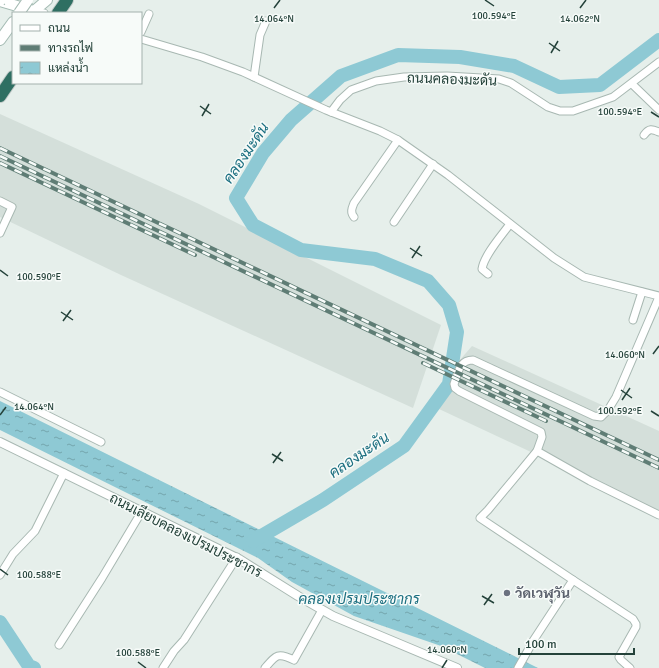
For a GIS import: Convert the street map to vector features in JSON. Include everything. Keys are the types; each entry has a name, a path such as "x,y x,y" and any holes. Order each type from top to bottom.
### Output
{"highway":[{"path":"59,12 68,0"},
{"path":"0,96 12,78"}],"main road":[{"path":"20,12 28,0"},
{"path":"0,1 34,11 47,0"},
{"path":"0,40 12,23"}],"street":[{"path":"34,11 39,12"},
{"path":"142,30 149,14"},
{"path":"254,77 260,35 266,21"},
{"path":"142,39 202,57 254,77 329,111 380,131 398,140 433,164 554,258 584,277 659,296 616,397 608,410 601,417 594,416 473,360 467,360 464,362 454,384 455,388 459,391 541,432 542,441 537,451 480,518 633,619 636,627 619,657 630,668"},
{"name":"ถนนคลองมะดัน","path":"329,111 351,90 371,82 390,78 447,76 499,79 511,83 548,107 560,111 573,111 613,97 659,62"},
{"path":"632,84 659,110"},
{"path":"644,135 647,130 650,129 659,132"},
{"path":"354,217 351,214 351,211 354,202 398,140"},
{"path":"394,222 433,164"},
{"path":"0,201 10,205 12,209 0,233"},
{"path":"488,274 482,269 482,265 510,224"},
{"path":"633,320 642,292"},
{"path":"0,392 101,442"},
{"name":"ถนนเลียบคลองเปรมประชากร","path":"0,442 237,557 322,610 349,623 458,668"},
{"path":"537,451 590,481 659,515"},
{"path":"0,575 13,554 35,531 64,473"},
{"path":"59,645 102,578 142,511"},
{"path":"162,668 184,640 237,557"},
{"path":"518,668 573,580"},
{"path":"265,668 273,659 279,656 285,655 294,660 322,610"}],"shaded area":[{"path":"0,114 199,204 441,325 413,408 121,275 0,217"},
{"path":"472,346 659,431 659,512 439,409 459,361"}],"water":[{"name":"คลองเปรมประชากร","path":"0,401 538,668 485,668 441,646 354,616 292,582 258,558 0,430"}],"waterway":[{"name":"คลองมะดัน","path":"253,541 323,500 404,446 449,384 457,332 449,305 428,281 375,259 301,250 253,225 236,198 263,153 291,120 341,76 398,55 460,57 514,66 559,87 600,85 659,40"},
{"path":"0,622 29,666 34,668"}],"railway":[{"path":"0,148 659,460"},
{"path":"0,156 659,468"},
{"path":"0,163 195,255"},
{"path":"423,363 546,421"}],"place":[{"name":"วัดเวฬุวัน","path":"507,593"}]}
